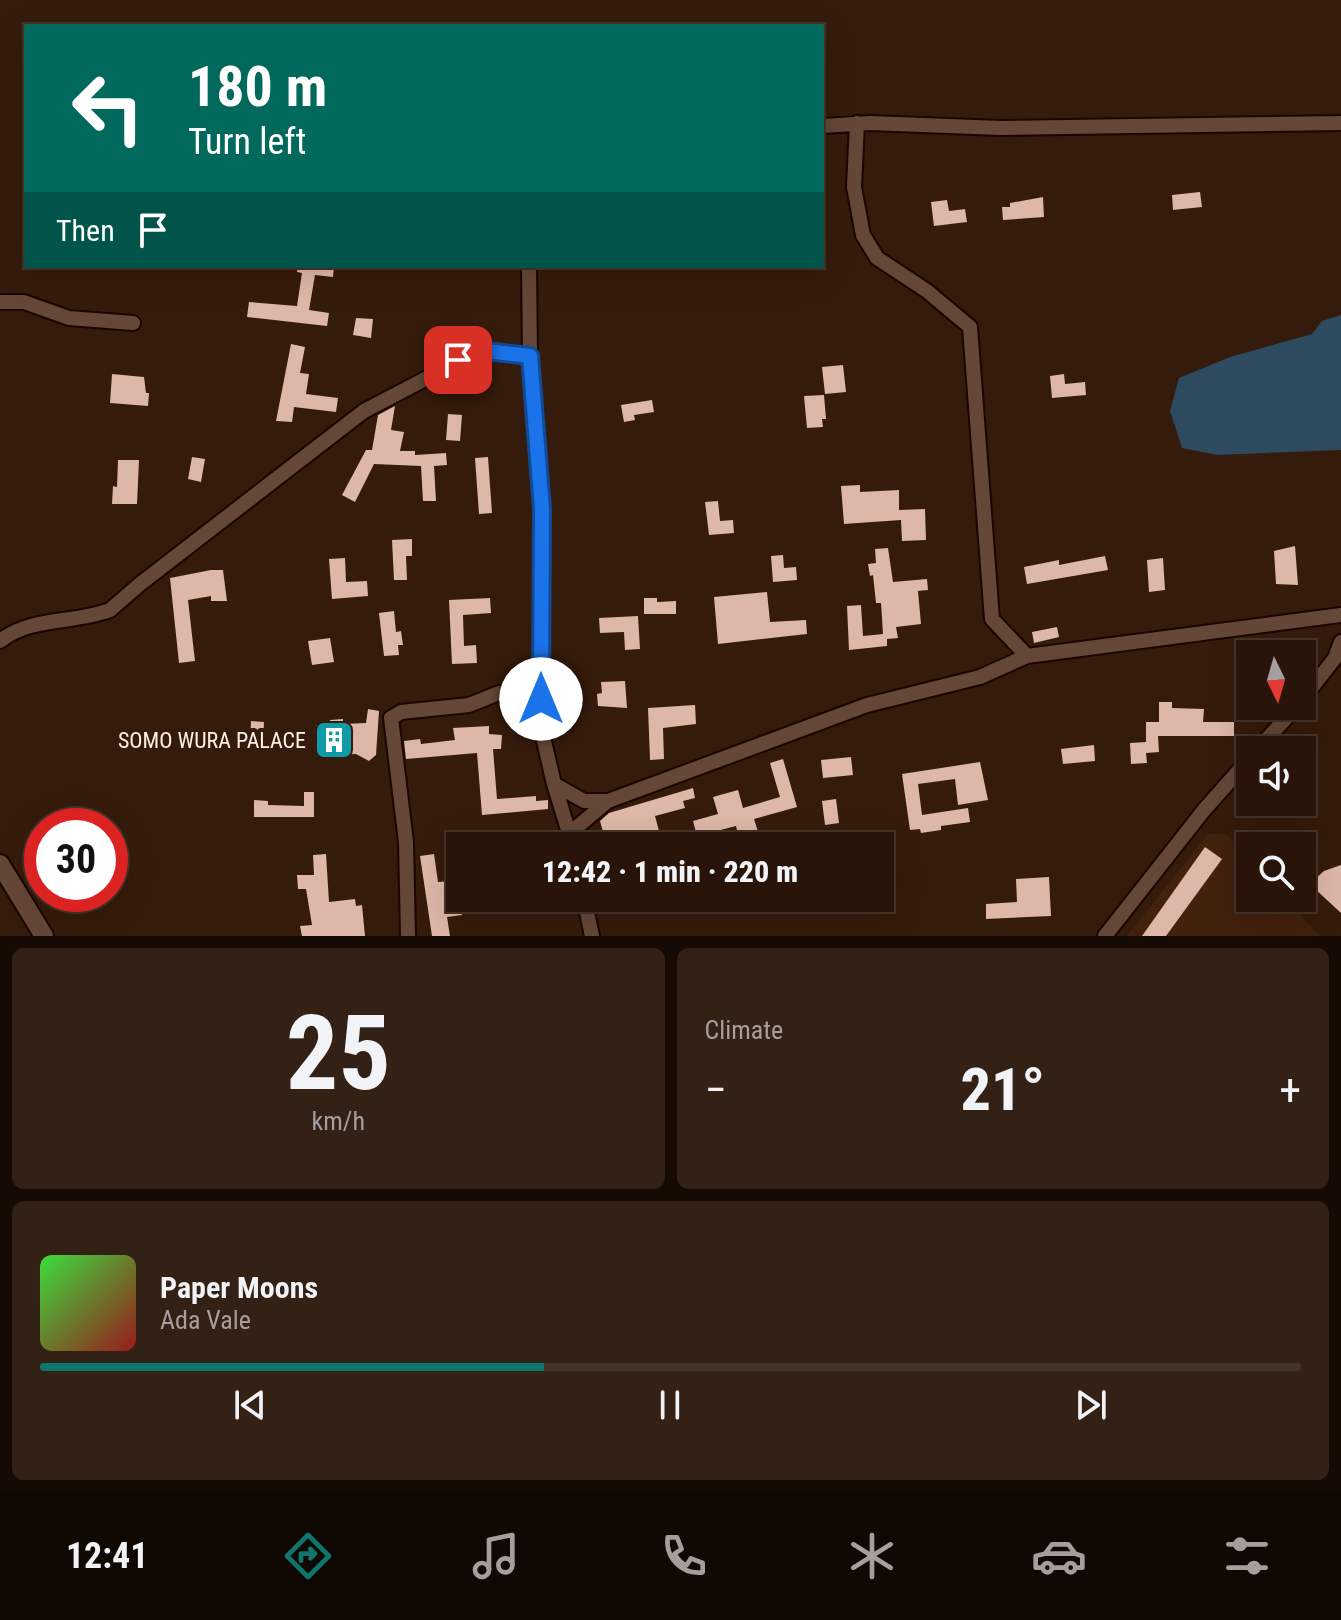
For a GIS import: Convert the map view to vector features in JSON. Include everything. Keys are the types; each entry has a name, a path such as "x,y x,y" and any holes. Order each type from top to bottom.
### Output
{"street":[{"path":"824,126 857,123 1001,128 1341,123"},
{"path":"857,123 854,187 863,235 877,258 927,291 970,327 992,619 1027,656"},
{"path":"529,268 530,356 542,509 541,728 570,832"},
{"path":"0,302 24,302 69,318 133,323"},
{"path":"0,641 17,628 95,616 110,610 230,513 379,402 473,354 486,351 530,356"},
{"path":"554,784 584,801 608,801 867,705 980,677 1027,656 1341,615"},
{"path":"1316,682 1335,658 1341,642"},
{"path":"408,936 406,842 391,718 401,712 469,705 499,693 541,699"},
{"path":"1270,736 1284,720"},
{"path":"1105,936 1236,774"},
{"path":"579,832 608,801"},
{"path":"0,864 44,936"},
{"path":"587,912 592,936"}],"shaded area":[{"path":"1208,834 1226,834 1236,845 1236,912 1298,912 1320,936 1127,936"}],"water":[{"path":"1341,315 1341,450 1217,455 1182,448 1170,411 1179,378 1230,357 1312,334 1322,321"}],"building":[{"path":"1200,192 1202,207 1173,210 1172,195"},
{"path":"1043,197 1044,217 1003,220 1002,207"},
{"path":"947,200 949,211 965,209 967,222 934,226 931,202"},
{"path":"298,268 334,268 333,277 315,275 309,310 329,313 327,326 247,317 249,302 297,306 302,273 297,272"},
{"path":"356,318 373,319 371,338 353,335"},
{"path":"291,344 305,347 300,373 309,374 306,394 338,398 336,412 294,407 292,422 276,421"},
{"path":"843,365 846,392 825,394 822,367"},
{"path":"112,374 144,377 146,393 149,393 148,406 110,403"},
{"path":"1064,374 1065,384 1085,382 1086,395 1052,398 1050,376"},
{"path":"824,395 826,419 822,419 823,427 807,428 804,396"},
{"path":"652,400 654,412 634,415 635,420 624,422 621,405"},
{"path":"395,406 391,430 404,432 400,451 415,451 415,455 446,453 447,465 434,466 436,501 423,501 421,466 374,464 355,502 342,495 366,450 372,450 378,415"},
{"path":"448,414 462,415 460,441 446,440"},
{"path":"192,457 205,459 201,482 188,479"},
{"path":"488,457 492,513 479,514 475,458"},
{"path":"118,460 139,460 137,504 112,504 113,486 117,487"},
{"path":"860,485 860,492 899,490 899,510 925,509 926,540 902,541 901,520 844,524 841,486"},
{"path":"718,501 720,521 733,520 734,533 709,535 705,502"},
{"path":"412,539 412,556 406,556 407,580 394,580 392,540"},
{"path":"1295,546 1298,585 1276,584 1274,551"},
{"path":"888,548 893,582 927,579 928,590 918,591 921,624 896,627 898,638 887,639 887,646 849,650 847,606 861,605 863,636 883,634 881,603 876,603 873,575 870,576 868,564 876,563 875,549"},
{"path":"783,555 784,568 796,567 797,580 773,582 771,556"},
{"path":"1105,556 1108,570 1027,584 1024,567 1059,560 1059,565"},
{"path":"345,558 346,582 367,581 368,596 332,599 329,559"},
{"path":"1163,558 1165,590 1149,592 1147,560"},
{"path":"223,570 227,601 211,601 211,596 188,600 195,661 179,663 170,578"},
{"path":"767,592 770,622 806,620 807,634 718,644 714,597"},
{"path":"490,598 491,613 463,615 464,646 476,645 477,663 452,664 449,600"},
{"path":"644,598 657,598 657,602 676,601 676,614 644,614"},
{"path":"394,611 396,632 401,631 403,645 398,645 399,655 384,656 379,613"},
{"path":"638,616 640,649 625,650 624,632 600,633 599,618"},
{"path":"1057,627 1059,637 1034,643 1032,632"},
{"path":"330,638 334,662 312,665 308,641"},
{"path":"625,681 627,708 598,706 597,694 602,693 601,682"},
{"path":"1159,702 1172,702 1172,708 1204,709 1203,722 1234,722 1234,736 1158,736 1159,752 1146,753 1147,763 1131,764 1130,743 1146,742 1146,722 1159,722"},
{"path":"695,705 696,724 663,728 664,759 650,760 648,708"},
{"path":"368,709 379,711 376,755 369,761 356,754 317,756 316,725 343,719 343,724 366,723"},
{"path":"251,721 264,722 263,744 250,743"},
{"path":"489,726 489,734 502,735 501,749 493,749 497,799 536,796 536,801 548,800 548,809 482,815 477,753 406,759 404,741 420,739 421,744 455,740 453,728"},
{"path":"1094,745 1095,761 1063,764 1061,749"},
{"path":"851,757 853,775 823,778 821,760"},
{"path":"783,759 797,807 754,819 758,832 738,832 736,826 713,832 696,832 693,821 718,814 713,797 738,790 743,808 780,797 770,763"},
{"path":"980,762 988,800 958,805 955,779 918,784 922,815 968,808 970,822 941,826 941,830 921,833 920,829 910,830 902,774"},
{"path":"693,788 695,798 683,801 685,808 655,816 659,832 603,832 600,821 609,813"},
{"path":"304,792 314,792 314,817 254,817 254,800 268,801 268,805 304,806"},
{"path":"836,799 839,823 825,825 822,801"},
{"path":"1205,847 1222,859 1166,936 1142,936"},
{"path":"326,854 329,902 355,899 356,906 362,905 365,936 302,936 300,926 312,925 306,889 298,889 297,875 314,875 313,855"},
{"path":"434,854 438,882 446,881 446,912 462,912 462,915 447,917 450,936 432,936 420,856"},
{"path":"1341,865 1341,913 1316,890 1316,878 1324,871"},
{"path":"1049,877 1051,916 986,919 986,904 1017,902 1016,879"}],"place":[{"name":"SOMO WURA PALACE","path":"334,740"}],"route":[{"path":"458,360 486,351 530,356 542,509 541,699"}]}
